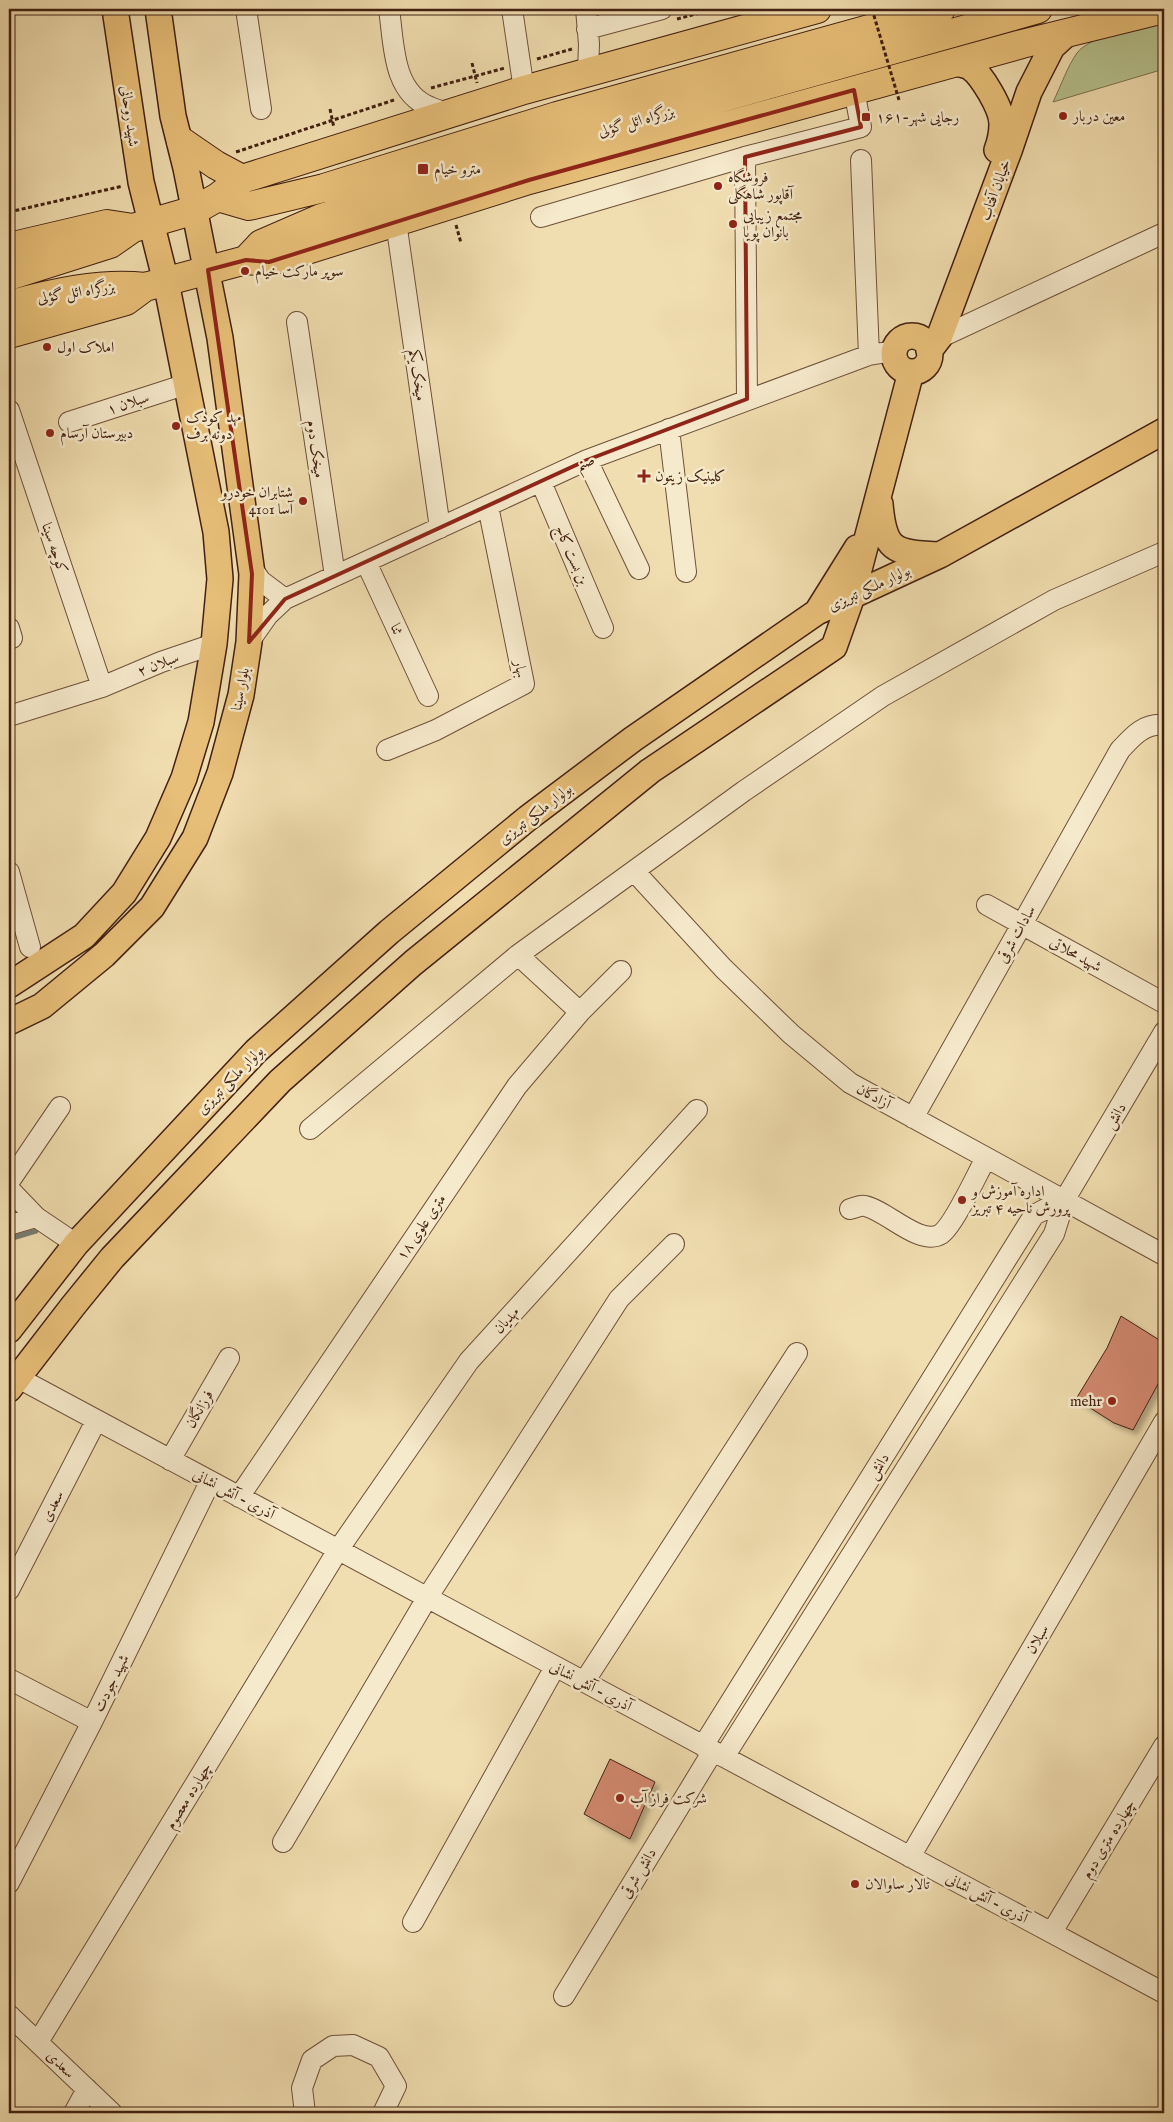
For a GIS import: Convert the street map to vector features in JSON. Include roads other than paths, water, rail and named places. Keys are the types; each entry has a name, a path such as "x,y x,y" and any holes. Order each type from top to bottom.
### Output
{"highway":[{"path":"9,247 107,224 142,225 194,210 218,197 242,179 453,111 522,77 588,73 786,13 817,9"},
{"name":"بزرگراه ائل گؤلی","path":"218,197 249,206 324,188 556,116 941,9"},
{"name":"بزرگراه ائل گؤلی","path":"246,260 261,244 321,218 543,148 1038,9"},
{"path":"9,334 126,301 156,284 246,260 269,262 529,180 854,90 1164,9"},
{"path":"180,141 242,179"},
{"name":"بزرگراه ائل گؤلی","path":"9,276 110,244 142,225"},
{"path":"38,268 46,271 50,280 49,289 44,295"},
{"name":"بزرگراه ائل گؤلی","path":"9,305 44,295 121,284 156,284"}],"main road":[{"name":"شهید روحانی","path":"114,9 141,182 142,225 156,284"},
{"path":"158,9 173,116 194,210"},
{"name":"خیابان آفتاب","path":"929,342 1010,148 1029,92 1052,47 1068,33"},
{"path":"929,342 906,338 900,341 894,351 897,365 901,369 911,372 921,370 925,366 929,356 929,342 925,330 1001,139 1003,122 984,82 970,67 955,63"},
{"path":"992,96 1003,87 1010,86 1029,92"},
{"name":"بلوار سینا","path":"9,1022 42,1006 104,955 152,907 195,838 220,773 241,695 249,642 251,567 220,338 208,270 194,210"},
{"path":"9,985 84,936 124,893 158,838 184,778 201,722 214,644 220,579 216,532 187,384 156,284"},
{"path":"12,1380 112,1258 280,1081 376,995 650,771 834,646 852,596 911,372"},
{"name":"بولوار ملکی تبریزی","path":"9,1330 76,1244 256,1051 389,932 528,818 633,739 817,612 940,555 1164,431"},
{"path":"879,491 885,537 891,545 910,554 940,555"},
{"path":"817,612 852,558 870,523"}],"street":[{"path":"246,9 261,109"},
{"path":"389,9 397,66 402,81 411,94 424,105 443,113 453,111"},
{"path":"512,9 522,77"},
{"path":"586,9 588,73"},
{"path":"588,37 666,15"},
{"path":"541,217 745,157 860,127 854,90"},
{"path":"745,157 747,399"},
{"path":"861,160 869,355"},
{"name":"میخک یکم","path":"396,222 440,528"},
{"path":"929,342 1164,233"},
{"name":"میخک دوم","path":"297,322 335,576"},
{"name":"صنم","path":"249,642 268,615 285,599 587,460 869,355 894,351"},
{"name":"سبلان ۱","path":"69,422 187,384"},
{"name":"کوچه سینا","path":"9,410 102,687"},
{"path":"669,429 686,572"},
{"path":"587,460 638,569"},
{"name":"بن بست کاج","path":"540,482 603,628"},
{"name":"بهار","path":"387,750 436,730 524,684 488,506"},
{"path":"310,1129 518,955 744,791 883,696 1054,600 1164,552"},
{"name":"ثنا","path":"366,562 428,696"},
{"path":"251,567 261,581 285,599"},
{"name":"سبلان ۲","path":"9,716 102,687 162,662 214,644"},
{"name":"سادات شرقی","path":"912,1118 1120,750 1140,730 1152,725 1164,725"},
{"name":"آزادگان","path":"634,871 723,968 791,1034 850,1083 1065,1199 1164,1255"},
{"path":"9,872 30,947"},
{"name":"شهید محلاتی","path":"987,905 1164,1003"},
{"path":"518,955 580,1012"},
{"name":"۱۸ متری علوی","path":"239,1497 517,1086 580,1012 621,971"},
{"name":"دانش","path":"713,1751 1054,1234 1065,1199 1164,1032"},
{"path":"9,1182 60,1108"},
{"name":"مهدیان","path":"338,1550 469,1361 698,1110"},
{"path":"850,1209 866,1206 922,1236 934,1236 942,1233 951,1222 986,1158"},
{"path":"9,1189 36,1217 76,1244"},
{"path":"9,1225 36,1217"},
{"path":"283,1842 426,1598 619,1299 674,1244"},
{"path":"584,1682 797,1353"},
{"name":"فرزانگان","path":"170,1460 229,1358"},
{"name":"آذرى - آتش نشانى","path":"12,1380 170,1460 1164,1992"},
{"name":"سعدی","path":"9,1590 96,1421"},
{"name":"سبلان","path":"910,1857 1164,1422"},
{"name":"شهید جودت","path":"9,1883 92,1722 210,1482"},
{"name":"چهارده معصوم","path":"38,2042 338,1550"},
{"path":"413,1922 555,1667"},
{"path":"9,1679 92,1722"},
{"name":"چهارده متری دوم","path":"1052,1932 1164,1746"},
{"name":"دانش شرقی","path":"564,1996 713,1751"},
{"name":"سعدی","path":"9,2015 112,2113"},
{"path":"304,2113 302,2088 312,2060 333,2046 353,2045 379,2057 396,2086 383,2113"},
{"path":"74,2113 87,2089"}],"waterway":[{"path":"9,1239 36,1231"}],"place":[{"name":"معین دربار","path":"1063,116"},
{"name":"۱۶۱-رجایی شهر","path":"866,117"},
{"name":"مترو خیام","path":"423,169"},
{"name":"فروشگاه آقاپور شاهگلی","path":"718,186"},
{"name":"مجتمع زیبایی بانوان پویا","path":"733,224"},
{"name":"سوپر مارکت خیام","path":"245,271"},
{"name":"املاک اول","path":"47,347"},
{"name":"مهد کودک دونه برف","path":"176,426"},
{"name":"دبیرستان آرسام","path":"50,433"},
{"name":"کلینیک زیتون","path":"644,476"},
{"name":"شتابران خودرو 4101 آسا","path":"303,501"},
{"name":"اداره آموزش و پرورش ناحیه ۴ تبریز","path":"962,1200"},
{"name":"mehr","path":"1112,1401"},
{"name":"شرکت فراز آب","path":"620,1798"},
{"name":"تالار ساوالان","path":"855,1884"}]}
